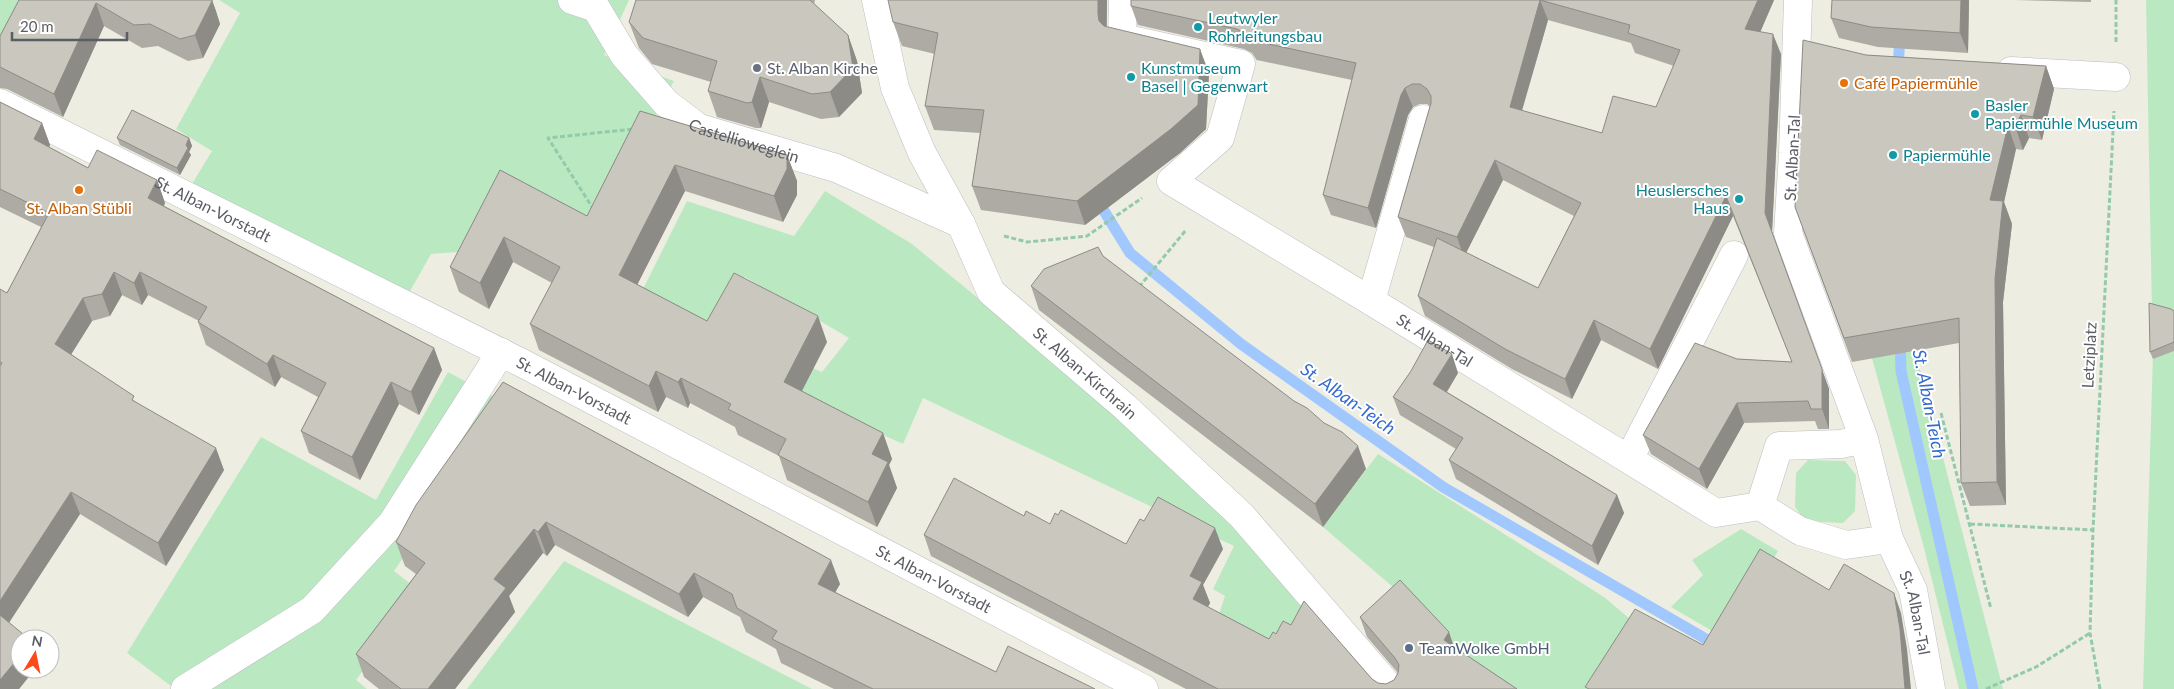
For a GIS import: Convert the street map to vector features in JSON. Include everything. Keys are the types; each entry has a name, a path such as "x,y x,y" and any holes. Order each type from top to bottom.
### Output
{"street":[{"name":"Castellioweglein","path":"572,0 596,8 630,62 666,103 699,128 836,168 961,224"},
{"name":"St. Alban-Kirchrain","path":"876,0 895,88 922,153 961,224 990,292 1125,407 1242,516 1391,689"},
{"name":"St. Alban-Tal","path":"1124,0 1122,38 1241,64 1220,138 1171,181 1371,301 1716,513 1760,506"},
{"name":"St. Alban-Tal","path":"1798,0 1788,233 1864,439 1889,539 1913,590 1931,689"},
{"path":"1797,44 1823,50"},
{"path":"1988,70 2116,78"},
{"name":"St. Alban-Vorstadt","path":"0,103 501,352 1144,689"},
{"path":"1371,301 1423,119"},
{"path":"1628,459 1734,255"},
{"path":"185,689 312,610 392,523 501,352"},
{"path":"1864,439 1842,444 1779,446 1760,506 1800,531 1846,545 1889,539"}],"path":[{"name":"Letziplatz","path":"2100,689 2090,633 2092,530 2116,78 2116,0"},
{"path":"596,214 548,138 635,128"},
{"path":"961,224 1026,242 1087,236 1131,205"},
{"path":"1138,288 1186,231"},
{"path":"1941,413 1992,609"},
{"path":"1970,524 2092,530"},
{"path":"1986,689 2036,667 2090,633"}],"green space":[{"path":"0,0 28,0 0,52"},
{"path":"219,0 629,0 604,55 674,81 591,232 470,251 431,254 409,293 189,189 212,151 176,129 240,13"},
{"path":"2146,0 2174,0 2174,317 2152,314"},
{"path":"825,191 912,244 1125,419 1236,529 1310,611 1276,645 1219,614 1225,596 1213,589 1234,546 923,398 903,444 780,388 793,360 822,372 849,338 745,277 714,326 642,291 687,201 794,236"},
{"path":"1915,351 2003,689 1959,689 1924,548 1872,358"},
{"path":"2174,351 2174,689 2143,689 2153,354"},
{"path":"448,372 508,404 394,571 421,592 356,680 367,689 175,689 127,653 261,437 376,500"},
{"path":"1378,454 1604,597 1643,630 1604,689 1495,689 1408,600 1323,527"},
{"path":"1808,460 1845,461 1856,475 1855,511 1843,523 1805,521 1795,507 1796,473"},
{"path":"1741,529 1778,551 1726,639 1671,607 1703,575 1692,560"},
{"path":"564,561 812,689 467,689"}],"building":[{"path":"19,0 212,1 195,35 180,39 150,24 134,25 96,3 54,94 0,67 0,36"},
{"name":"St. Alban Kirche","path":"636,0 810,0 848,35 853,68 830,92 812,94 760,77 752,102 747,103 708,91 717,61 643,38 629,22"},
{"path":"888,0 1098,0 1099,21 1104,26 1200,49 1198,105 1171,129 1077,201 972,186 984,110 925,106 938,33 893,22"},
{"path":"1131,0 1540,0 1758,0 1745,29 1773,34 1765,213 1822,369 1822,409 1811,409 1808,401 1737,403 1699,469 1643,435 1695,343 1737,359 1792,362 1726,196 1650,349 1594,320 1565,379 1505,349 1418,296 1437,238 1538,288 1581,203 1495,160 1457,237 1398,217 1431,103 1431,96 1427,89 1420,84 1412,84 1405,88 1401,95 1368,208 1323,195 1356,63 1250,40 1251,42 1245,33 1237,29 1131,6","holes":["1540,0 1630,25 1628,33 1680,50 1656,107 1613,96 1602,133 1510,107"]},
{"path":"1832,0 1961,0 1960,33 1871,27 1831,18"},
{"path":"1803,40 1866,55 2046,66 2033,117 2021,115 2015,126 2008,126 1990,200 2003,201 1995,279 1997,482 1961,483 1959,318 1844,338 1795,207"},
{"path":"0,102 42,123 34,139 88,168 97,150 157,180 148,198 434,348 411,392 391,382 352,457 301,431 326,383 273,355 267,364 198,322 207,307 140,272 134,283 114,272 102,294 83,298 55,344 134,396 132,400 216,448 158,543 71,492 0,601 0,366 2,363 0,362 0,289 7,293 49,213 0,189"},
{"path":"132,110 189,138 186,145 188,148 177,168 117,138"},
{"path":"640,111 787,155 787,169 774,196 675,165 619,275 707,321 734,273 818,316 784,382 883,433 872,454 888,462 868,502 778,455 786,439 728,409 731,404 681,378 678,382 656,371 649,386 530,324 560,267 504,237 480,283 450,267 500,170 587,216"},
{"path":"1098,247 1103,256 1294,401 1307,408 1324,423 1342,432 1358,446 1315,504 1031,286 1044,269"},
{"path":"2149,303 2174,311 2174,342 2150,352"},
{"path":"1428,340 1452,354 1433,384 1617,495 1592,546 1449,460 1463,438 1393,397 1411,371"},
{"path":"503,382 831,560 818,584 996,672 1008,646 1095,689 873,689 772,639 777,631 737,608 732,594 694,573 679,594 546,522 538,532 534,529 494,579 506,588 428,689 401,689 356,654 425,563 396,542 416,505"},
{"path":"954,478 1024,516 1026,511 1050,524 1055,513 1058,515 1061,510 1126,544 1140,519 1144,521 1158,497 1215,528 1190,576 1202,582 1193,599 1269,639 1273,632 1276,634 1283,621 1291,625 1304,601 1372,679 1378,683 1386,684 1394,680 1398,673 1399,665 1360,617 1400,580 1449,632 1444,640 1517,689 1218,689 924,535"},
{"path":"1760,549 1829,590 1844,564 1894,593 1900,629 1905,689 1589,689 1585,687 1635,609 1703,645"},
{"path":"0,615 17,629 10,629 10,668 0,680"}],"waterway":[{"name":"St. Alban-Teich","path":"1898,71 1900,34"},
{"name":"St. Alban-Teich","path":"1096,198 1130,253 1241,344 1443,487 1718,646"},
{"name":"St. Alban-Teich","path":"1900,339 1901,371 1973,689"}],"place":[{"name":"Leutwyler Rohrleitungsbau","path":"1198,27"},
{"name":"St. Alban Kirche","path":"757,68"},
{"name":"Kunstmuseum Basel | Gegenwart","path":"1131,77"},
{"name":"Café Papiermühle","path":"1844,83"},
{"name":"Basler Papiermühle Museum","path":"1975,114"},
{"name":"Papiermühle","path":"1893,155"},
{"name":"St. Alban Stübli","path":"79,190"},
{"name":"Heuslersches Haus","path":"1739,199"},
{"name":"TeamWolke GmbH","path":"1409,648"}]}
